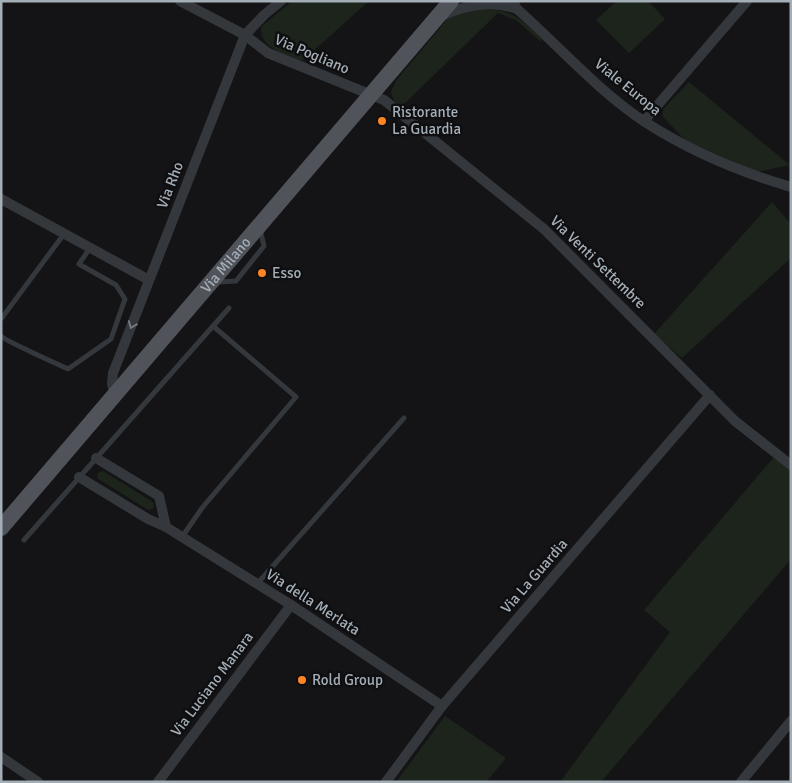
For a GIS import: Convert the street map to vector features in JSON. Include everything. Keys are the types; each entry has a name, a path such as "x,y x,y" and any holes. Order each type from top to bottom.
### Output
{"main road":[{"name":"Via Milano","path":"1,528 451,1"}],"street":[{"name":"Via Pogliano","path":"180,1 245,35 268,53 371,96"},
{"name":"Via Rho","path":"115,394 112,384 113,373 245,35 264,15 282,1"},
{"path":"644,122 747,1"},
{"name":"Viale Europa","path":"437,18 461,7 476,3 498,2 515,5 566,54 644,122 700,153 746,172 791,187"},
{"name":"Via Venti Settembre","path":"371,96 384,100 544,229 735,421 791,465"},
{"path":"1,199 149,280"},
{"name":"Via La Guardia","path":"386,782 442,706 710,395"},
{"path":"96,458 159,496 166,527"},
{"name":"Via della Merlata","path":"79,477 148,519 166,527 291,605 442,706"},
{"name":"Via Luciano Manara","path":"158,782 291,605"},
{"path":"740,782 791,721"},
{"path":"1,757 38,782"}],"lane":[{"path":"1,319 64,234"},
{"path":"1,336 12,344 21,345 68,369 111,339 125,299 116,285 79,264 90,248"},
{"path":"24,540 229,308"},
{"path":"182,537 202,508 296,397 213,326"},
{"path":"257,584 404,418"}],"shaded area":[{"path":"292,1 369,1 302,61 275,50 264,40 262,34 261,27"},
{"path":"617,1 648,1 665,19 629,53 596,20"},
{"path":"468,8 509,13 523,22 541,38 541,42 516,20 498,13 401,107 394,101 391,93 395,82 449,17"},
{"path":"689,82 790,165 757,172 686,141 663,117 663,109"},
{"path":"772,202 791,224 791,258 682,358 654,334"},
{"path":"774,457 791,467 791,559 601,782 560,782 670,632 644,610"},
{"path":"103,471 153,502 154,508 148,510 97,478 98,473"},
{"path":"445,716 506,758 486,782 396,782"}],"place":[{"name":"Ristorante La Guardia","path":"382,121"},
{"name":"Esso","path":"262,273"},
{"name":"Rold Group","path":"302,680"}]}
